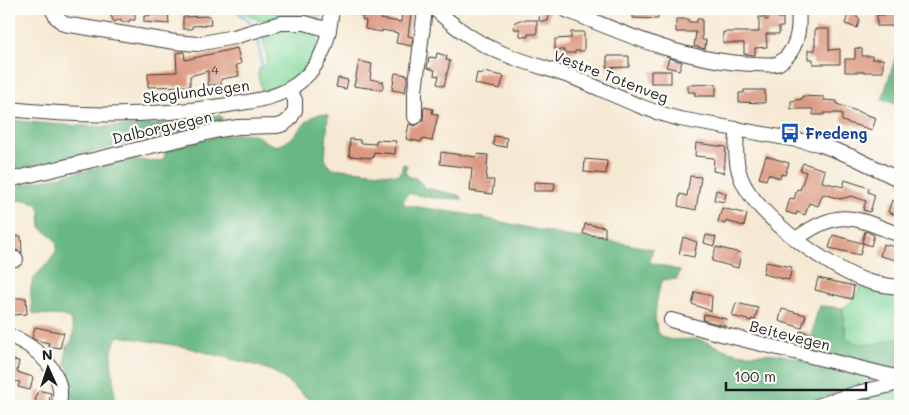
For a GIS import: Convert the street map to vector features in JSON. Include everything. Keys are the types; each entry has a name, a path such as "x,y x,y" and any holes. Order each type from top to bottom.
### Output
{"street":[{"path":"52,9 57,18 64,24 190,43 216,41 281,23 305,23 329,30"},
{"name":"Skoglundvegen","path":"9,109 68,114 154,114 248,102 276,96 304,78 319,61 325,47 332,9"},
{"path":"415,117 415,91 424,9"},
{"name":"Vestre Totenveg","path":"435,9 475,40 578,80 634,105 673,117 806,141 832,148 900,180"},
{"path":"564,9 621,33 690,56 741,63 778,64 790,53 797,39 800,23 798,9"},
{"name":"Dalborgvegen","path":"9,180 229,128 281,126 290,119 295,110 295,100 289,89"},
{"path":"738,129 736,160 751,196 767,215 796,239 847,272 870,282 900,287"},
{"path":"796,239 810,229 842,217 876,225 900,235"},
{"name":"Beitevegen","path":"672,320 900,378"},
{"path":"9,336 32,349 54,373 60,387 58,406"},
{"path":"817,406 857,392 900,383"}],"green space":[{"path":"239,9 325,9 322,16 313,18 282,16 259,21"},
{"path":"285,28 309,30 316,36 318,43 316,51 312,60 291,81 280,88 262,92 258,75 259,69 266,65 267,58 262,34"},
{"path":"900,47 900,105 882,100"},
{"path":"319,114 328,115 325,159 331,168 400,175 403,164 407,165 405,172 408,176 417,179 425,188 458,195 463,199 434,198 407,193 403,202 405,205 465,214 565,236 653,249 649,262 680,271 677,279 663,280 659,291 655,316 657,331 664,338 673,340 701,340 737,353 777,354 794,357 869,376 872,383 813,401 804,406 317,406 283,378 259,366 185,347 120,336 116,338 112,356 114,406 69,405 69,371 65,362 67,346 72,340 73,334 70,319 65,316 35,314 32,312 31,291 33,280 54,255 56,243 41,228 40,210 37,203 26,200 9,201 9,188 131,160 154,162 163,160 167,150 232,134 252,134 273,145 280,145 291,139 308,121"},
{"path":"219,115 222,117 222,120 219,123 9,171 9,120 70,125 132,126"},
{"path":"863,284 900,293 900,337 873,344 858,344 846,338 843,308 851,302"},
{"path":"820,306 843,308 846,338 852,342 873,344 900,337 900,373 795,346 809,346"},
{"path":"900,388 900,406 827,406"}],"building":[{"path":"108,9 135,9 135,20 121,22 121,19 114,22"},
{"path":"158,9 168,9 169,24 144,22 144,16 159,15"},
{"path":"347,9 382,9 380,19 401,22 402,12 411,14 408,36 413,37 412,46 396,43 398,33 365,29 366,21 362,20 363,16 347,12"},
{"path":"633,9 658,9 658,19 633,18"},
{"path":"768,9 779,9 778,18 783,18 783,27 779,27 779,34 766,34 767,47 755,48 755,55 744,54 744,43 723,43 723,32 759,32 759,17 765,17 765,20 768,20"},
{"path":"850,9 857,9 857,18 860,19 857,28 845,24"},
{"path":"540,10 550,10 548,21 539,21"},
{"path":"877,15 900,15 900,26 877,26"},
{"path":"210,16 211,25 192,26 192,29 183,29 183,17"},
{"path":"676,19 688,19 688,22 697,22 697,19 702,19 702,40 706,40 705,49 694,46 696,32 676,32"},
{"path":"520,20 537,20 537,34 528,34 528,37 520,36 520,29 514,29 515,22"},
{"path":"815,29 829,29 829,50 840,49 840,64 813,64 813,59 808,59 808,50 815,50"},
{"path":"571,32 584,32 584,51 564,53 564,50 555,50 555,39 571,38"},
{"path":"237,48 241,64 236,65 239,76 221,79 221,85 208,85 208,71 190,76 190,86 148,87 148,73 177,72 176,53 184,52 185,60"},
{"path":"855,48 862,49 862,56 872,56 872,59 883,59 883,72 845,72 845,59 855,59"},
{"path":"437,53 447,56 446,60 450,61 444,86 437,84 439,76 434,75 435,70 427,68 429,57 436,58"},
{"path":"607,56 629,56 629,67 607,68"},
{"path":"669,58 682,62 679,70 666,67"},
{"path":"359,61 372,64 370,79 384,82 382,90 354,86"},
{"path":"651,71 671,71 671,83 651,83"},
{"path":"483,72 504,76 500,89 475,84 477,73 483,74"},
{"path":"395,73 408,75 405,92 392,90"},
{"path":"338,78 348,80 346,89 336,87"},
{"path":"716,84 716,96 695,96 695,92 688,92 688,85"},
{"path":"744,90 765,90 765,103 739,102 739,93 744,93"},
{"path":"802,96 824,97 824,100 837,101 837,104 876,118 872,130 842,121 842,113 813,115 813,109 791,109 791,101 802,99"},
{"path":"424,107 433,109 432,113 438,115 432,141 422,139 421,142 406,139 409,124 415,126 423,121"},
{"path":"494,136 507,138 506,147 493,145"},
{"path":"350,139 360,140 360,143 376,144 376,140 396,141 395,154 374,152 373,158 349,156"},
{"path":"696,143 726,147 724,173 713,171 714,158 695,156"},
{"path":"441,152 476,157 477,154 488,155 486,180 494,180 492,194 470,191 472,168 440,164"},
{"path":"766,156 789,163 785,175 781,174 780,178 768,174 766,180 759,178"},
{"path":"585,159 607,161 606,174 584,172"},
{"path":"803,163 825,170 822,182 843,187 845,180 869,188 868,192 875,195 870,212 863,210 866,201 852,196 840,199 823,194 818,206 809,203 805,215 797,212 796,215 786,212 790,198 794,199 797,189 800,190 806,172 800,170"},
{"path":"690,176 701,177 696,210 678,206 680,194 687,196"},
{"path":"534,182 555,183 554,191 534,191"},
{"path":"716,190 726,193 724,202 714,200"},
{"path":"892,200 900,202 900,216 888,212"},
{"path":"722,208 747,214 744,226 726,221 725,224 718,222"},
{"path":"585,224 605,227 605,237 583,234"},
{"path":"865,231 874,235 871,246 863,243 860,255 829,248 833,235 862,243"},
{"path":"706,235 716,237 714,246 704,243"},
{"path":"21,236 22,253 16,250 9,250 9,237"},
{"path":"683,237 697,242 694,257 679,254"},
{"path":"883,244 900,248 900,261 880,256"},
{"path":"716,247 741,253 738,268 712,261"},
{"path":"766,262 792,267 789,280 763,274"},
{"path":"818,278 854,286 852,299 815,290"},
{"path":"695,292 712,296 711,311 692,304"},
{"path":"14,298 26,298 27,314 12,315 12,309 9,310 9,302 14,302"},
{"path":"736,303 758,308 755,320 751,319 751,321 732,316"},
{"path":"782,309 806,315 802,328 779,321"},
{"path":"704,314 727,319 726,326 703,320"},
{"path":"35,327 64,333 60,348 48,346 49,343 32,338"},
{"path":"800,331 810,333 807,345 797,343"},
{"path":"9,359 19,361 17,372 33,377 30,390 18,387 20,382 14,381 14,378 9,377"},
{"path":"37,390 51,393 48,406 35,405"}],"waterway":[{"path":"234,9 251,22"},
{"path":"258,36 262,67"}],"place":[{"name":"Fredeng","path":"790,133"}]}
